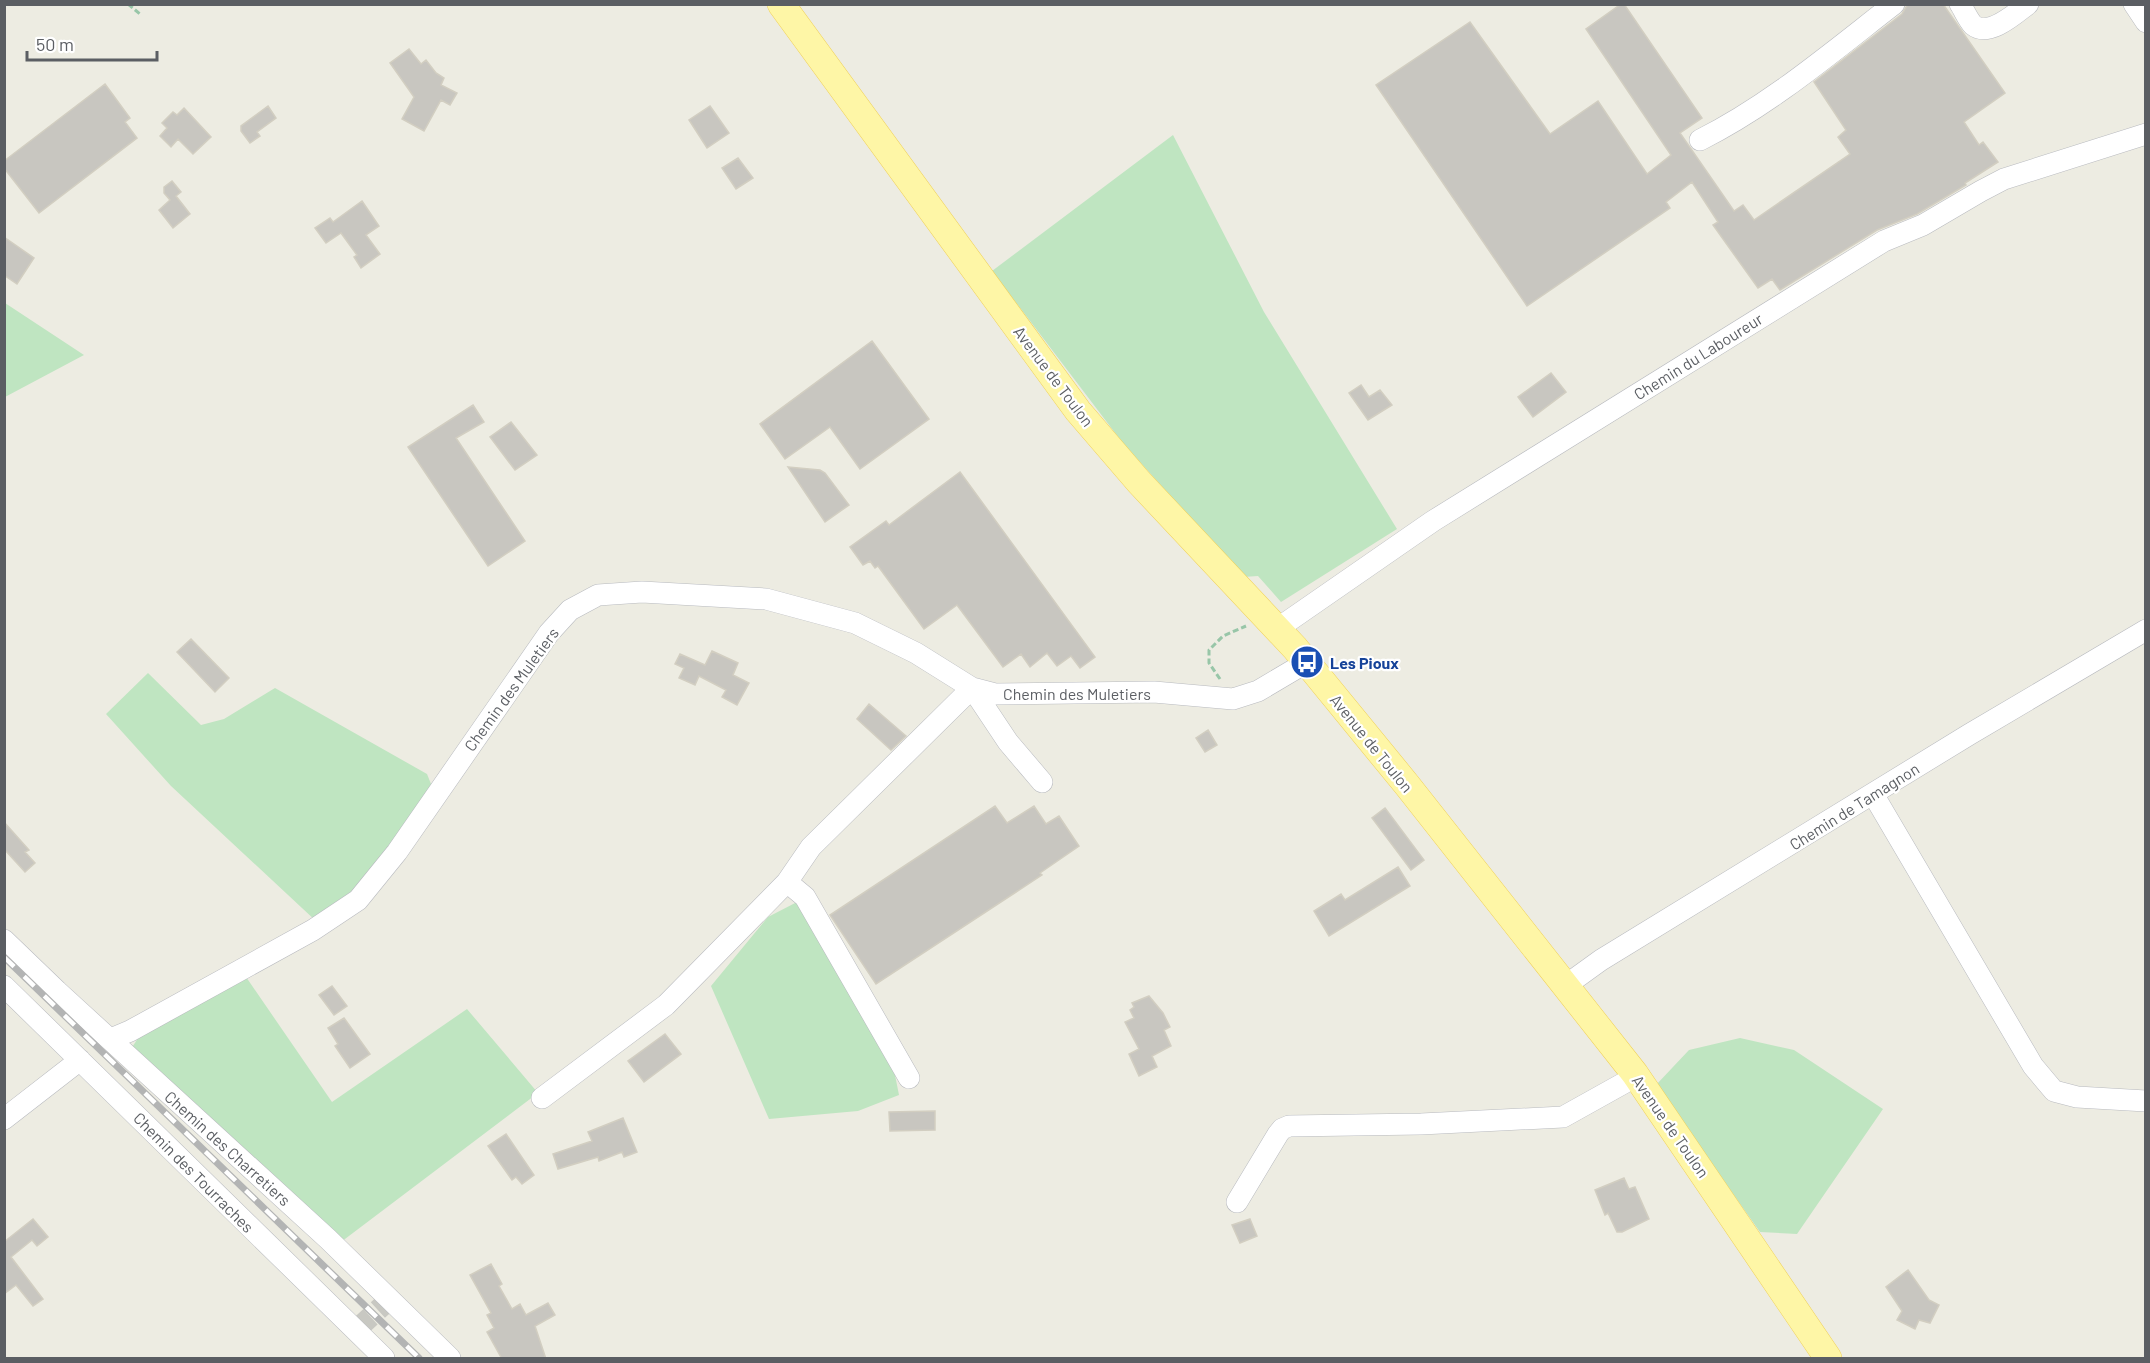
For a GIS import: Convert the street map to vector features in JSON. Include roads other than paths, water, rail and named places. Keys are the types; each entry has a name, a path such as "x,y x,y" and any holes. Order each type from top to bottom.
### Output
{"main road":[{"name":"Avenue de Toulon","path":"781,4 1078,411 1139,482 1306,662 1407,785 1635,1074 1828,1359"}],"street":[{"path":"1700,140 1728,126 1780,90 1894,4"},
{"path":"1960,4 1974,25 1984,29 2001,24 2028,4"},
{"path":"2134,4 2145,22"},
{"name":"Chemin du Laboureur","path":"1269,621 1884,241 1923,225 2004,179 2145,134"},
{"name":"Chemin des Muletiers","path":"111,1039 130,1031 313,930 358,900 397,852 549,633 570,610 597,595 642,592 766,599 855,623 916,653 972,687 995,694 1154,692 1233,699 1258,691 1306,662"},
{"name":"Chemin de Tamagnon","path":"1565,986 1601,960 2145,630"},
{"path":"542,1098 666,1005 787,882 811,847 972,687 1008,742 1042,782"},
{"path":"1873,794 2033,1066 2054,1091 2077,1097 2145,1101"},
{"path":"787,882 805,897 909,1078"},
{"name":"Chemin des Charretiers","path":"4,939 57,991 328,1239 450,1359"},
{"name":"Chemin des Tourraches","path":"4,986 384,1359"},
{"path":"4,1119 80,1060"},
{"path":"1237,1202 1278,1134 1289,1126 1421,1124 1563,1117 1624,1083 1635,1074"}],"tunnel":[{"path":"355,1331 390,1299"}],"railway":[{"path":"4,957 419,1358"}],"place":[{"name":"Les Pioux","path":"1307,662"}]}
